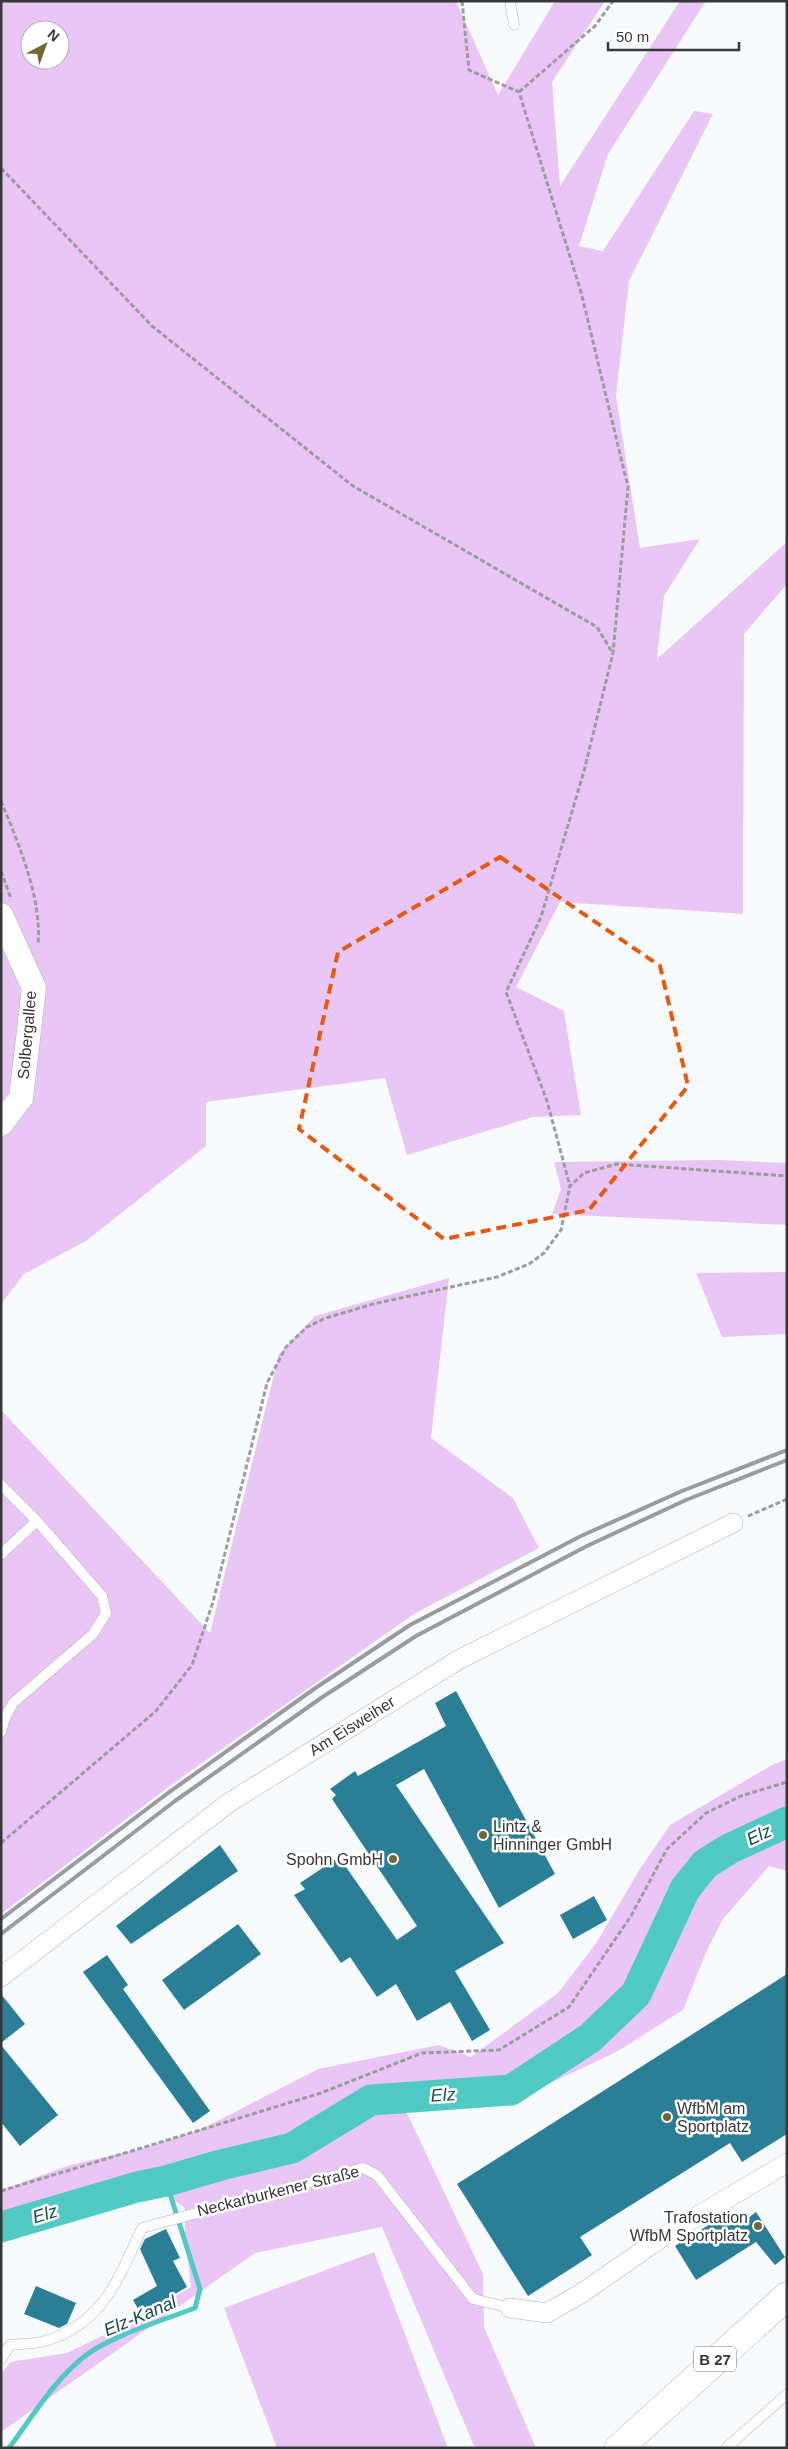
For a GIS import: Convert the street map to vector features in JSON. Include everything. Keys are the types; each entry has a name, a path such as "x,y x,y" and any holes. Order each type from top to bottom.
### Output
{"main road":[{"name":"B 27","path":"618,2448 787,2296"}],"street":[{"name":"Solbergallee","path":"1,915 34,988 21,1098 1,1124"},
{"name":"Am Eisweiher","path":"1,1977 238,1796 460,1659 733,1523"},
{"name":"Neckarburkener Straße","path":"510,2308 547,2313 582,2293 664,2236 787,2163"}],"lane":[{"path":"510,1 514,25"},
{"path":"1,1485 37,1521 102,1596 106,1612 94,1634 13,1704 3,1718 1,1732"},
{"path":"1,1554 37,1521"},
{"name":"Neckarburkener Straße","path":"1,2359 10,2345 45,2342 86,2322 117,2283 142,2228 363,2168 377,2175 473,2299 510,2308"},
{"path":"726,2448 787,2394"}],"path":[{"path":"1,1843 156,1711 192,1665 213,1602 266,1383 286,1347 308,1327 326,1318 373,1304 497,1276 529,1264 544,1253 561,1230 570,1186 547,1101 506,992 541,918 584,771 613,653 628,488 580,292 519,92 469,70 462,1"},
{"path":"519,92 595,26 613,1"},
{"path":"1,168 152,326 353,486 597,627 613,653"},
{"path":"1,801 24,858 40,928 37,954"},
{"path":"570,1186 584,1173 617,1164 787,1176"},
{"path":"733,1523 787,1499"},
{"path":"1,2191 321,2093 422,2053 499,2050 569,2007 630,1916 668,1849 706,1813 740,1796 787,1782"}],"highlighted area":[{"path":"500,857 660,966 688,1086 589,1210 444,1239 299,1129 338,952"}],"shaded area":[{"path":"1,1 456,1 498,95 555,1 605,1 552,82 560,186 680,1 706,1 608,154 579,246 603,251 694,111 713,114 629,281 616,396 640,548 700,539 664,596 657,659 787,542 787,584 744,634 743,914 560,902 516,987 564,1011 581,1115 533,1117 407,1155 385,1078 206,1102 206,1146 86,1241 24,1274 1,1304"},
{"path":"719,1160 787,1163 787,1225 552,1214 561,1189 554,1162"},
{"path":"787,1272 787,1334 722,1337 696,1273"},
{"path":"449,1278 431,1438 513,1498 539,1548 414,1614 175,1782 1,1914 1,1410 210,1633 279,1354 315,1316"},
{"path":"787,1759 787,1871 769,1866 723,1919 707,1950 683,2010 618,2051 502,2106 404,2107 483,2274 484,2327 536,2448 479,2448 474,2446 382,2227 255,2253 1,2432 1,2375 10,2362 67,2353 131,2322 191,2287 185,2239 185,2208 163,2192 1,2231 1,2190 70,2165 140,2149 202,2129 318,2069 439,2045 471,2057 558,1993 597,1942 638,1872 670,1825 772,1765"},
{"path":"374,2252 448,2448 277,2448 224,2308"}],"building":[{"path":"456,1691 555,1874 499,1908 424,1769 396,1785 504,1943 455,1971 490,2030 472,2041 450,2002 417,2021 396,1984 377,1997 350,1957 341,1963 294,1895 305,1889 300,1883 339,1857 397,1940 417,1926 332,1799 336,1795 330,1789 355,1771 358,1776 446,1726 435,1703"},
{"path":"220,1845 238,1871 131,1944 116,1926"},
{"path":"594,1896 607,1920 573,1939 560,1915"},
{"path":"238,1924 261,1954 184,2010 162,1980"},
{"path":"107,1955 128,1985 123,1989 210,2111 193,2123 83,1972"},
{"name":"WfbM am Sportplatz","path":"787,1974 787,2134 742,2162 730,2143 580,2237 592,2255 528,2296 457,2184"},
{"path":"1,1994 25,2024 1,2043"},
{"path":"1,2045 58,2115 20,2146 1,2122"},
{"path":"731,2211 740,2224 756,2212 785,2257 775,2265 756,2242 696,2280 675,2246"},
{"path":"166,2229 180,2258 173,2261 187,2287 141,2314 133,2300 157,2286 140,2249 145,2239"},
{"path":"36,2286 76,2303 67,2324 59,2328 24,2314"}],"waterway":[{"name":"Elz","path":"1,2227 137,2187 292,2148 371,2100 511,2090 590,2038 636,1994 685,1889 705,1864 729,1849 787,1822"},
{"name":"Elz-Kanal","path":"9,2448 63,2376 85,2356 123,2335 195,2308 200,2289 166,2181"}],"railway":[{"path":"1,1919 168,1793 314,1689 410,1625 581,1536 682,1491 787,1450"},
{"path":"1,1934 175,1801 321,1698 416,1636 587,1546 686,1500 787,1460"}],"place":[{"name":"Lintz & Hinninger GmbH","path":"483,1835"},
{"name":"Spohn GmbH","path":"393,1859"},
{"name":"WfbM am Sportplatz","path":"667,2117"},
{"name":"Trafostation WfbM Sportplatz","path":"758,2226"}]}
